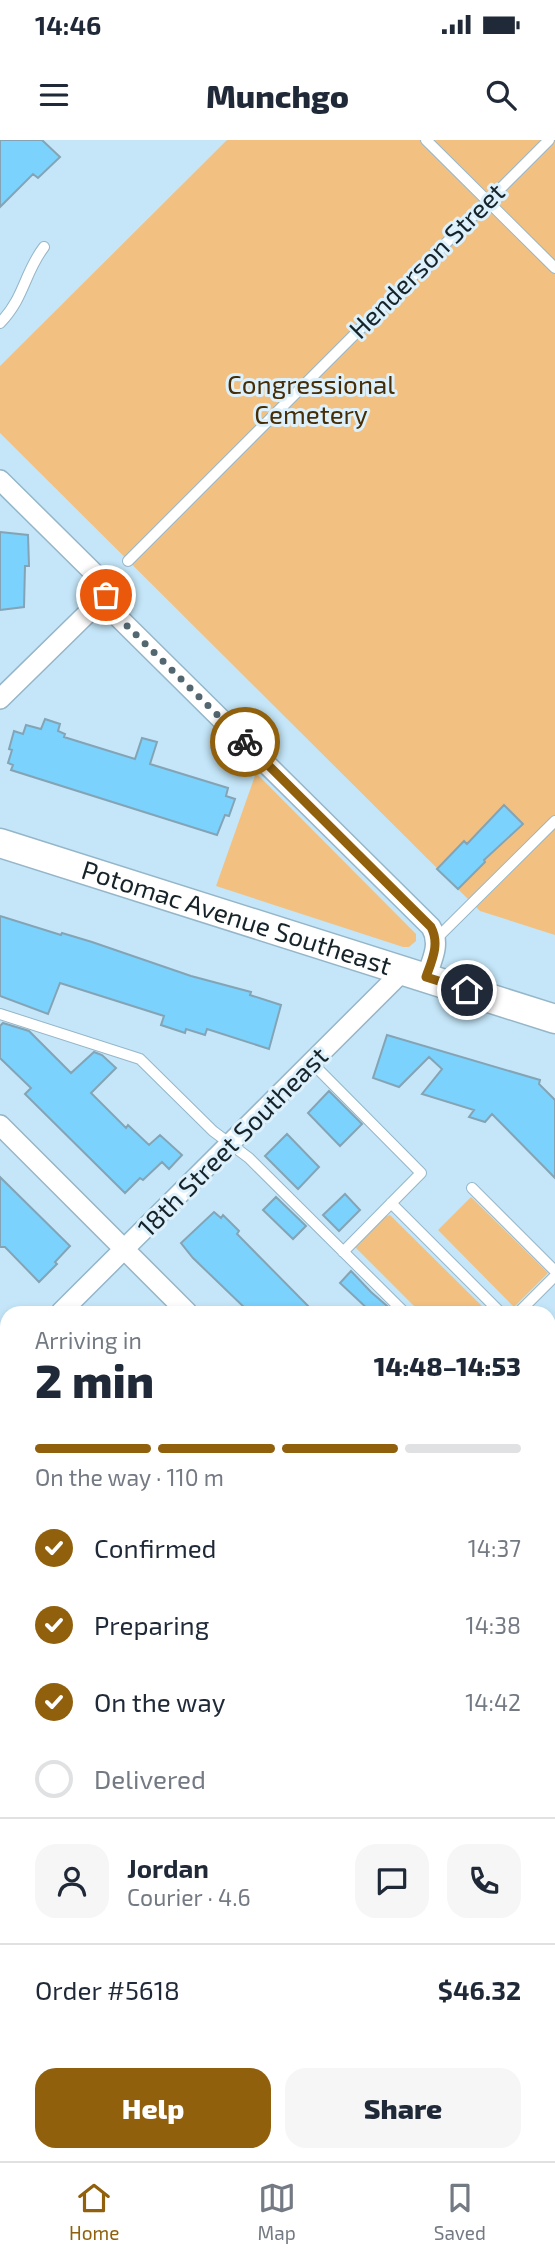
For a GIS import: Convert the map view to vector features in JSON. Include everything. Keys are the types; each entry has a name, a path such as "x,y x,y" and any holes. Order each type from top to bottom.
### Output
{"main road":[{"name":"Potomac Avenue Southeast","path":"0,843 555,1019"}],"street":[{"path":"0,480 94,573 120,619 426,922 436,939 435,949 415,973"},
{"path":"0,699 106,595"},
{"name":"18th Street Southeast","path":"67,1306 312,1063 415,973"},
{"path":"0,1125 181,1306"}],"lane":[{"path":"426,140 555,268"},
{"name":"Henderson Street","path":"128,561 549,140"},
{"path":"2,317 22,293 35,259 44,247"},
{"path":"436,939 555,821"},
{"path":"0,1014 140,1059 213,1131 249,1158 398,1306"},
{"path":"312,1063 421,1173 343,1252"},
{"path":"472,1188 555,1273 525,1306"},
{"path":"391,1203 494,1306"}],"green space":[{"name":"Congressional Cemetery","path":"227,140 555,140 555,935 480,911 0,433 0,366"},
{"path":"256,773 416,934 416,941 409,947 403,947 216,886"},
{"path":"471,1197 548,1273 513,1306 438,1230"},
{"path":"390,1215 482,1306 414,1306 355,1247"}],"building":[{"path":"0,140 42,140 60,157 38,178 33,174 0,207"},
{"path":"0,532 28,535 29,566 25,566 24,607 0,610"},
{"path":"45,719 60,724 58,731 65,734 64,737 135,759 142,738 157,742 150,764 228,788 226,796 235,799 229,816 225,815 217,835 11,770 13,765 8,763 12,750 9,749 14,731 23,734 26,725 41,729"},
{"path":"504,805 523,824 484,860 458,889 437,869 464,841 467,844"},
{"path":"0,916 251,992 250,995 281,1005 269,1049 207,1029 205,1035 186,1029 185,1033 161,1025 164,1016 60,983 48,1014 0,996"},
{"path":"3,1023 29,1031 71,1073 94,1052 102,1055 116,1068 91,1093 126,1128 128,1125 149,1145 160,1135 182,1155 169,1169 162,1162 125,1193 25,1094 31,1088 0,1058 0,1026"},
{"path":"387,1035 540,1080 539,1084 555,1100 555,1178 492,1114 485,1122 469,1117 474,1110 422,1094 442,1069 429,1057 399,1087 373,1078"},
{"path":"329,1091 362,1124 340,1146 308,1113"},
{"path":"287,1134 319,1167 298,1189 265,1156"},
{"path":"0,1177 70,1246 39,1282 5,1247 0,1247"},
{"path":"345,1194 360,1210 339,1231 323,1215"},
{"path":"276,1197 306,1226 293,1239 263,1210"},
{"path":"214,1212 221,1218 223,1215 239,1231 237,1234 308,1306 243,1306 181,1243"},
{"path":"351,1271 387,1306 365,1306 340,1283"}],"way so far":[{"path":"106,595 120,619 245,742"}],"route":[{"path":"245,742 431,927 436,945 426,977 467,990"}]}
